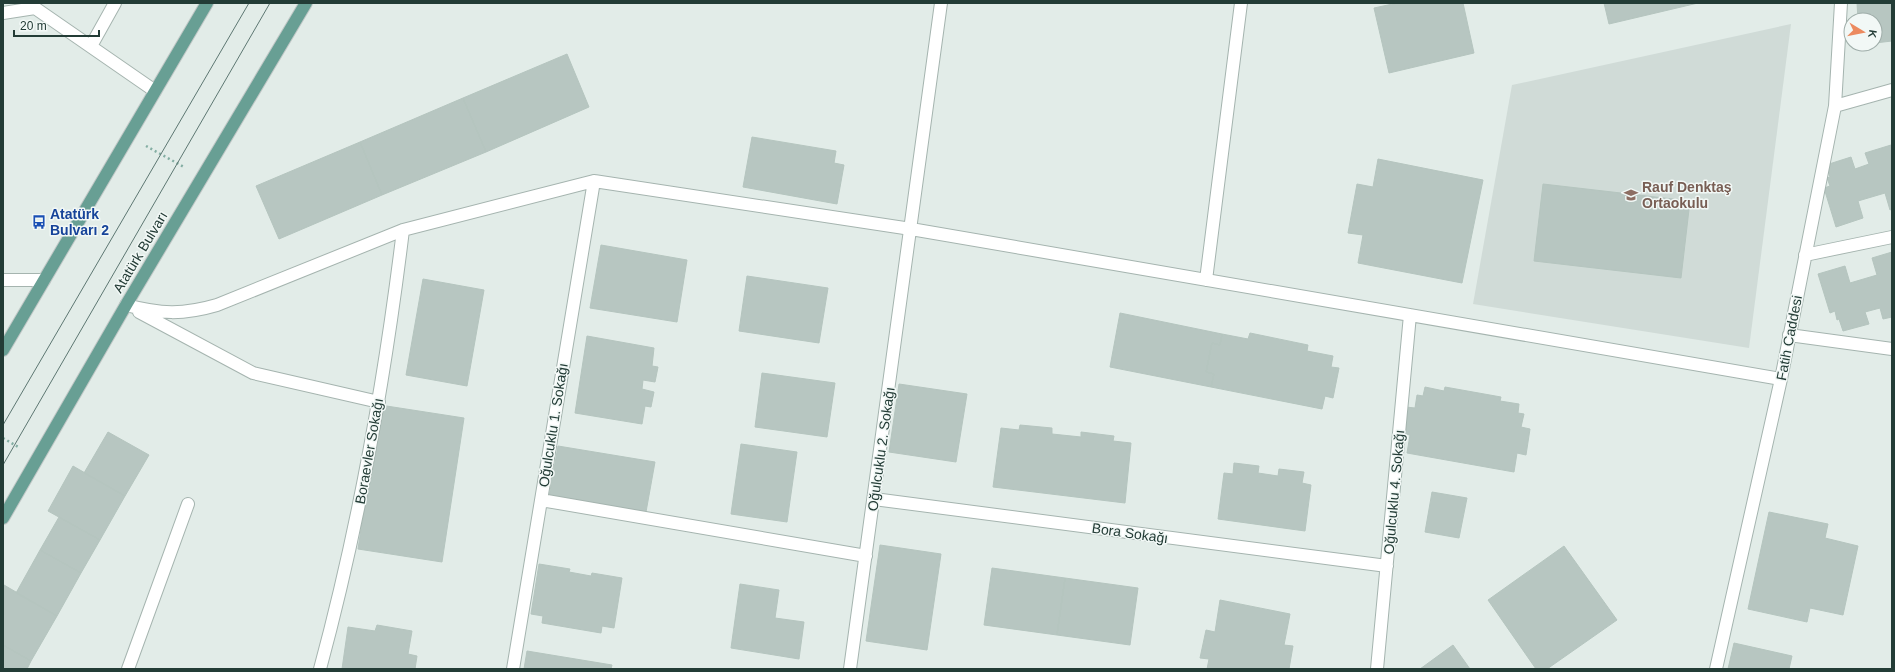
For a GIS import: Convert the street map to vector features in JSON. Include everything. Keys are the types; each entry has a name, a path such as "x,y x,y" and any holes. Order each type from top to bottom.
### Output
{"main road":[{"path":"3,350 207,3"},
{"name":"Atatürk Bulvarı","path":"3,518 126,305 306,3"}],"street":[{"path":"91,46 115,3"},
{"name":"Oğulcuklu 2. Sokağı","path":"850,669 941,3"},
{"path":"1206,280 1241,3"},
{"name":"Fatih Caddesi","path":"1716,669 1781,379 1835,106 1841,3"},
{"path":"3,13 35,8 155,91"},
{"path":"1835,106 1892,90"},
{"path":"126,305 146,311 166,313 183,313 200,310 217,305 403,230 594,181 911,229 1781,379"},
{"name":"Oğulcuklu 1. Sokağı","path":"513,669 594,181"},
{"name":"Boraevler Sokağı","path":"320,669 356,522 379,402 391,328 403,230"},
{"path":"1805,255 1892,237"},
{"path":"3,280 44,280"},
{"path":"126,305 253,374 379,402"},
{"name":"Oğulcuklu 4. Sokağı","path":"1377,669 1410,315"},
{"path":"1789,335 1892,349"},
{"name":"Bora Sokağı","path":"874,499 1387,566"},
{"path":"541,500 866,556"},
{"path":"128,669 188,504"}],"path":[{"path":"128,136 202,177"}],"shaded area":[{"name":"Rauf Denktaş Ortaokulu","path":"1791,24 1749,348 1473,304 1512,85"}],"building":[{"path":"1397,3 1463,3 1474,53 1389,73 1374,8"},
{"path":"1604,3 1698,3 1609,24"},
{"path":"1857,3 1892,3 1892,41 1883,42 1883,12 1858,12"},
{"path":"567,54 589,107 486,152 463,98"},
{"path":"463,98 486,152 382,195 360,142"},
{"path":"752,137 836,151 834,163 844,165 837,204 743,187"},
{"path":"360,142 382,195 279,239 256,186"},
{"path":"1891,145 1892,209 1890,210 1885,193 1858,201 1863,218 1836,227 1824,188 1830,186 1827,178 1830,177 1826,165 1851,157 1855,169 1869,164 1865,153"},
{"path":"1378,159 1483,180 1462,283 1358,263 1363,235 1348,233 1357,184 1373,187"},
{"path":"1543,184 1690,201 1681,278 1534,261"},
{"path":"601,245 687,260 677,322 590,308"},
{"path":"1892,252 1892,317 1883,319 1880,308 1865,312 1869,324 1843,331 1839,319 1837,320 1835,311 1830,313 1818,274 1845,266 1850,283 1877,275 1872,258"},
{"path":"747,276 828,288 819,343 739,331"},
{"path":"423,279 484,290 467,386 406,375"},
{"path":"1120,313 1222,334 1220,345 1212,343 1206,372 1214,374 1211,387 1110,367"},
{"path":"1250,333 1308,345 1307,351 1333,356 1331,367 1339,368 1333,398 1325,396 1322,409 1211,387 1214,374 1206,372 1212,343 1220,345 1222,334 1248,339"},
{"path":"587,336 654,348 652,366 658,367 655,382 643,380 642,389 654,392 651,407 645,406 642,424 575,413"},
{"path":"762,373 835,383 827,437 755,427"},
{"path":"899,384 967,394 956,462 889,452"},
{"path":"1425,387 1444,391 1445,387 1501,397 1500,401 1519,404 1518,413 1524,414 1521,427 1530,429 1526,455 1517,453 1514,472 1407,453 1410,435 1402,433 1406,407 1415,408 1417,395 1423,396"},
{"path":"380,405 464,418 442,562 358,549"},
{"path":"1020,425 1052,428 1052,434 1081,437 1081,432 1114,436 1113,441 1131,443 1125,503 993,487 1001,428 1019,430"},
{"path":"108,432 149,455 125,496 84,473"},
{"path":"741,444 797,452 787,522 731,514"},
{"path":"558,446 655,462 646,512 549,497"},
{"path":"1234,463 1259,466 1258,473 1278,476 1279,469 1304,472 1302,483 1311,485 1305,531 1218,519 1224,473 1233,474"},
{"path":"73,466 125,496 100,540 48,511"},
{"path":"1432,492 1467,498 1459,538 1425,532"},
{"path":"1769,512 1828,524 1825,538 1858,546 1843,615 1810,608 1807,622 1748,609"},
{"path":"59,517 100,540 81,573 40,550"},
{"path":"880,545 941,554 927,650 866,641"},
{"path":"1564,546 1617,620 1547,669 1536,669 1488,600"},
{"path":"40,550 81,573 57,616 16,593"},
{"path":"539,564 570,569 569,572 591,576 592,573 622,578 614,628 602,626 601,633 542,623 543,616 531,614"},
{"path":"992,568 1065,578 1057,635 984,625"},
{"path":"1065,578 1138,588 1130,645 1057,635"},
{"path":"740,584 779,590 775,618 804,622 799,659 731,648"},
{"path":"4,585 57,616 31,661 3,645"},
{"path":"1220,600 1290,614 1284,645 1293,646 1289,669 1207,669 1209,659 1200,658 1206,630 1215,632"},
{"path":"377,625 412,631 408,654 417,656 415,669 342,669 348,627 375,631"},
{"path":"1734,643 1792,656 1789,669 1728,669"},
{"path":"3,645 31,661 27,669 3,669"},
{"path":"1453,645 1470,669 1420,669"},
{"path":"527,651 612,665 611,669 524,669"}],"tram line":[{"path":"3,425 249,3"},
{"path":"3,465 270,3"}],"place":[{"name":"Rauf Denktaş Ortaokulu","path":"1631,195"},
{"name":"Atatürk Bulvarı 2","path":"39,222"}]}
